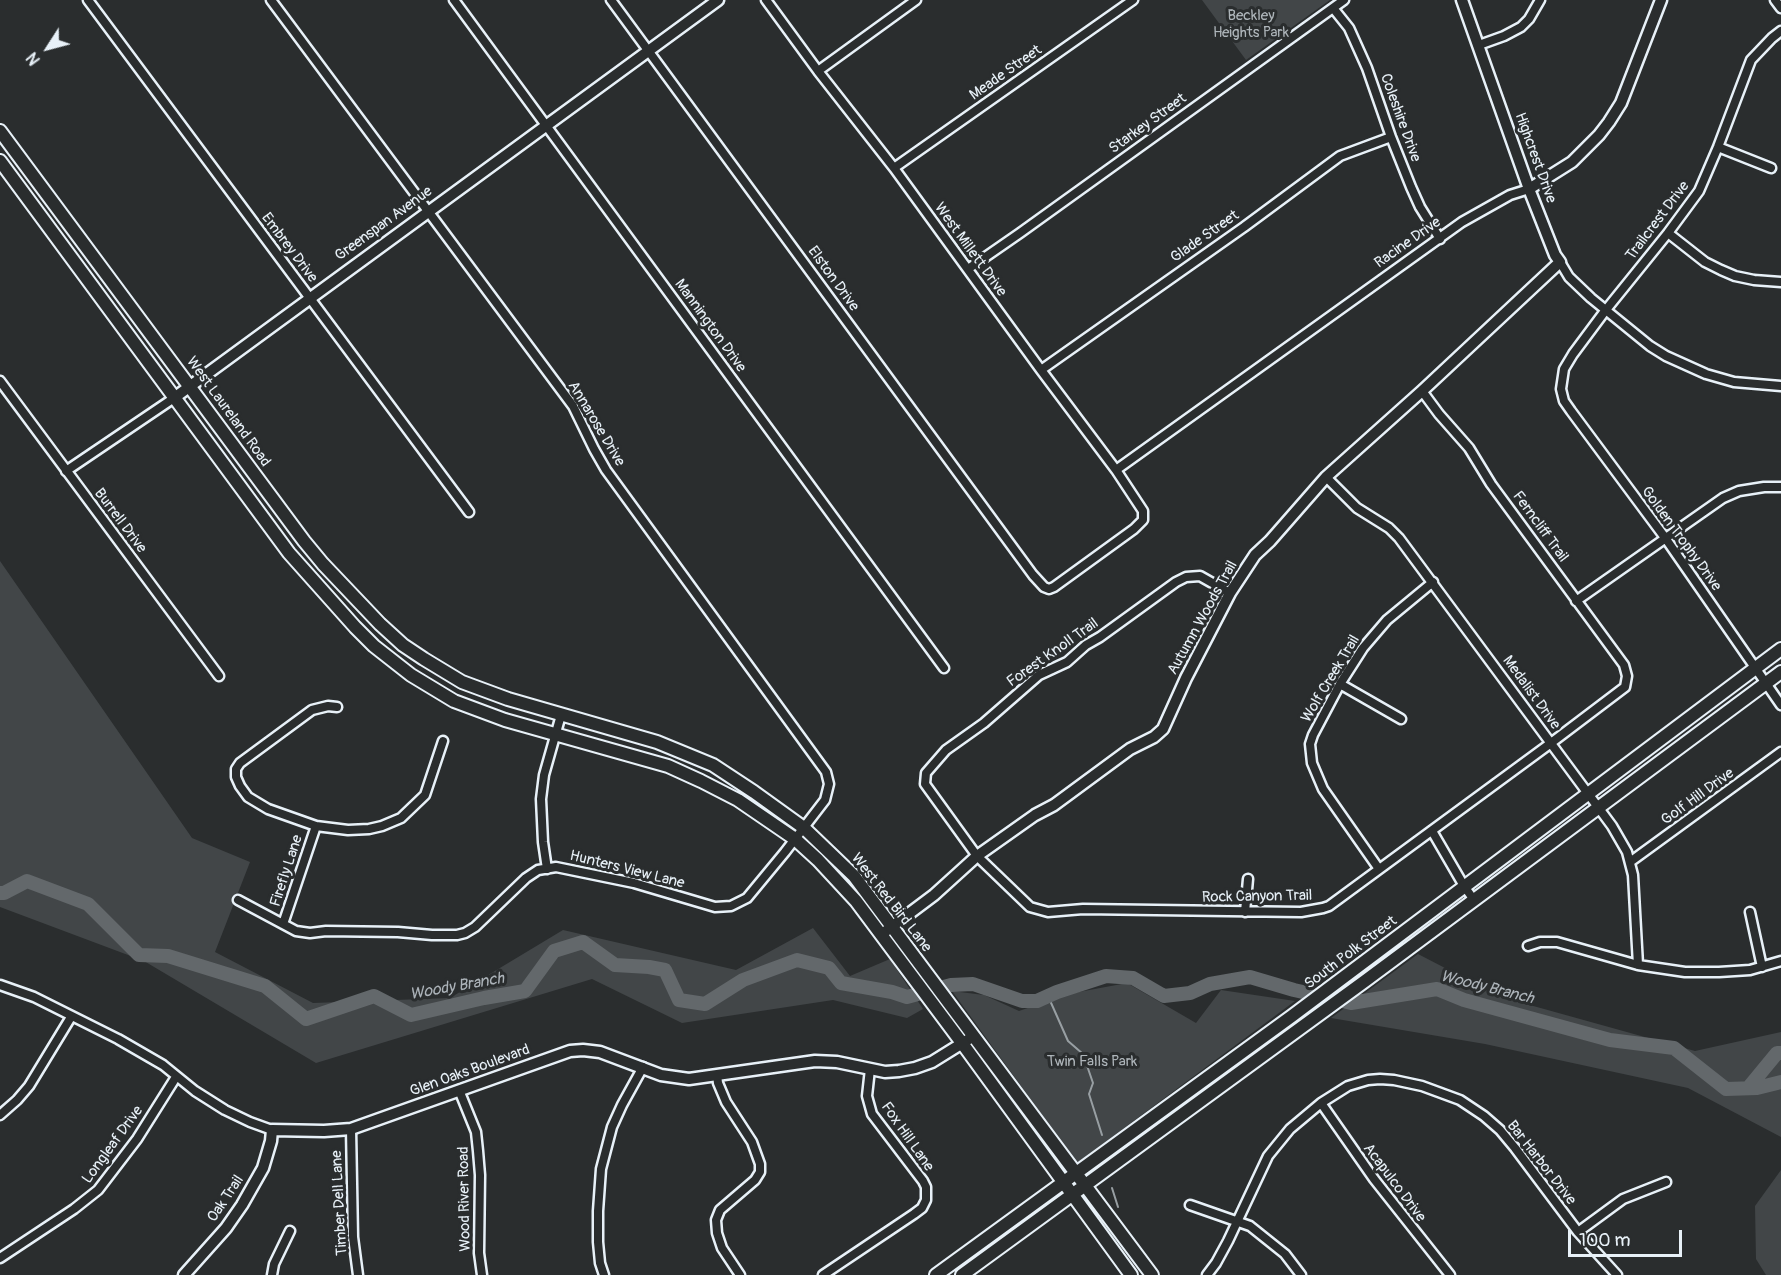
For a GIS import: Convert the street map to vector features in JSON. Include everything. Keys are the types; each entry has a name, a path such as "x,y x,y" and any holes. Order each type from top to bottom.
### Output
{"main road":[{"name":"West Laureland Road","path":"0,131 304,541 351,593 403,645 462,682"},
{"path":"0,161 289,553 335,606 375,646 411,675 454,701 462,682"},
{"path":"289,553 304,541"},
{"name":"South Polk Street","path":"936,1275 1292,1016 1781,649"},
{"name":"South Polk Street","path":"962,1275 1365,981 1781,672"},
{"name":"West Red Bird Lane","path":"462,682 508,699 657,742 713,765 804,828 854,876 1152,1275"},
{"name":"West Red Bird Lane","path":"454,701 505,720 668,766 738,800 795,839 840,883 908,970 1131,1275"}],"street":[{"name":"Embrey Drive","path":"88,0 469,512"},
{"name":"Annarose Drive","path":"272,0 573,406 606,470 826,772 828,792 825,800 795,839"},
{"name":"Mannington Drive","path":"454,0 944,668"},
{"name":"Elston Drive","path":"611,0 1032,575 1044,587 1049,589 1054,587 1143,520"},
{"name":"Greenspan Avenue","path":"66,471 174,398 718,0"},
{"name":"West Millett Drive","path":"766,0 894,168 1116,470 1143,511 1143,520"},
{"path":"818,71 916,0"},
{"name":"Meade Street","path":"894,168 1133,0"},
{"name":"Starkey Street","path":"968,269 1344,0"},
{"name":"Highcrest Drive","path":"1462,0 1529,189 1555,255 1569,277 1605,311 1650,346 1684,365 1734,382 1781,386"},
{"path":"1479,45 1521,27 1529,19 1540,0"},
{"name":"Racine Drive","path":"1116,470 1462,222 1510,195 1529,189 1572,162 1609,122 1624,93 1660,0"},
{"path":"1775,0 1781,8"},
{"name":"Coleshire Drive","path":"1333,8 1349,28 1367,68 1391,137 1420,207 1440,239"},
{"name":"Trailcrest Drive","path":"1561,389 1564,369 1605,311 1699,191 1751,60 1781,32"},
{"name":"Glade Street","path":"1041,370 1340,156 1391,137"},
{"path":"1718,147 1771,168"},
{"path":"1668,233 1705,262 1721,270 1754,280 1781,282"},
{"name":"Autumn Woods Trail","path":"881,935 934,895 977,856 1035,815 1054,805 1130,749 1154,737 1163,729 1186,678 1230,593 1256,555 1326,477 1560,262"},
{"name":"Burrell Drive","path":"0,381 219,676"},
{"name":"Golden Trophy Drive","path":"1561,389 1564,401 1666,539 1781,705"},
{"name":"Ferncliff Trail","path":"1422,391 1469,448 1491,484 1624,665 1627,670 1627,682"},
{"name":"Medalist Drive","path":"1326,477 1358,508 1389,528 1399,538 1620,839 1630,862 1635,888 1638,965"},
{"path":"1576,601 1705,510 1732,494 1764,487 1781,487"},
{"name":"Forest Knoll Trail","path":"935,797 925,784 926,773 931,766 946,750 984,723 1040,675 1067,662 1086,645 1186,577 1200,576 1230,593"},
{"name":"Wolf Creek Trail","path":"1379,869 1323,789 1312,763 1310,744 1340,684 1363,648 1387,620 1433,582"},
{"name":"Rock Canyon Trail","path":"935,797 977,856 1018,897 1030,907 1038,910 1048,912 1083,909 1301,912 1329,906 1621,691 1627,682"},
{"path":"1340,684 1401,719"},
{"path":"337,707 328,706 312,710 245,758 236,769 236,777 248,797 268,809 316,826 348,830 382,826 401,818 425,795 443,741"},
{"path":"547,868 541,799 544,775 561,715"},
{"name":"Golf Hill Drive","path":"1630,862 1781,752"},
{"name":"Firefly Lane","path":"284,924 316,826"},
{"path":"1432,831 1474,900"},
{"name":"Hunters View Lane","path":"238,900 296,931 310,933 326,931 398,932 432,935 465,933 482,922 526,878 538,870 556,867 634,883 715,907 727,907 747,898 795,839"},
{"path":"1245,912 1248,879"},
{"path":"1750,912 1762,967"},
{"path":"1528,946 1540,942 1557,942 1638,965 1693,972 1734,971 1762,967 1781,961"},
{"name":"Glen Oaks Boulevard","path":"0,985 34,998 118,1039 153,1058 176,1077 225,1110 272,1130 351,1129 459,1089 570,1052 583,1050 600,1052 661,1075 682,1079 815,1061 837,1062 891,1072 915,1068 932,1062 974,1035"},
{"path":"0,1115 29,1086 71,1017"},
{"path":"604,1275 598,1242 601,1169 612,1127 643,1067"},
{"name":"Fox Hill Lane","path":"823,1275 914,1214 922,1208 926,1200 926,1187 923,1182 872,1114 867,1096 870,1069"},
{"path":"717,1075 726,1102 752,1142 760,1164 760,1172 754,1180 720,1210 716,1220 722,1248 740,1275"},
{"name":"Longleaf Drive","path":"0,1258 98,1191 136,1139 176,1077"},
{"name":"Bar Harbor Drive","path":"1207,1275 1238,1222 1268,1156 1290,1128 1321,1103 1348,1086 1380,1079 1415,1084 1460,1100 1484,1116 1500,1130 1536,1174 1578,1232 1617,1275"},
{"name":"Wood River Road","path":"459,1089 476,1132 480,1175 479,1244 482,1275"},
{"name":"Acapulco Drive","path":"1321,1103 1374,1179 1450,1275"},
{"name":"Timber Dell Lane","path":"351,1129 353,1237 358,1275"},
{"name":"Oak Trail","path":"184,1275 226,1228 242,1205 262,1168 271,1141 272,1130"},
{"path":"1578,1232 1623,1199 1666,1182"},
{"path":"1190,1205 1250,1226 1285,1254 1301,1275"},
{"path":"272,1275 274,1264 290,1232"}],"green space":[{"name":"Beckley Heights Park","path":"1202,0 1330,0 1246,60"},
{"path":"0,561 192,838 250,862 215,952 313,1003 450,998 563,930 736,970 813,928 850,976 890,959 923,1009 907,1018 833,1000 682,1023 592,979 316,1063 144,961 0,907"},
{"path":"1418,954 1501,997 1695,1051 1781,1032 1781,1137 1688,1088 1485,1044 1331,1018"},
{"name":"Twin Falls Park","path":"1127,983 1196,1023 1221,990 1295,1001 1077,1163 952,991 984,995 1019,1011 1068,994"},
{"path":"1781,1170 1781,1275 1766,1275 1756,1259 1755,1206"}],"waterway":[{"name":"Woody Branch","path":"0,893 27,881 88,904 139,955 168,956 265,986 306,1019 374,996 411,1015 525,991 554,951 583,942 615,965 665,970 679,1000 705,1004 743,980 797,960 829,968 841,983 907,997 951,985 973,984 1022,1001 1037,1001 1106,976 1133,978 1164,996 1190,993 1210,984 1250,977 1351,1003 1437,989 1464,1000 1610,1040 1674,1048 1726,1089 1757,1088 1781,1082"},
{"path":"1048,996 1068,1041 1083,1054 1093,1083 1089,1094 1102,1135"},
{"name":"Woody Branch","path":"1749,1087 1777,1053 1781,1053"},
{"path":"1112,1188 1118,1207"}]}
